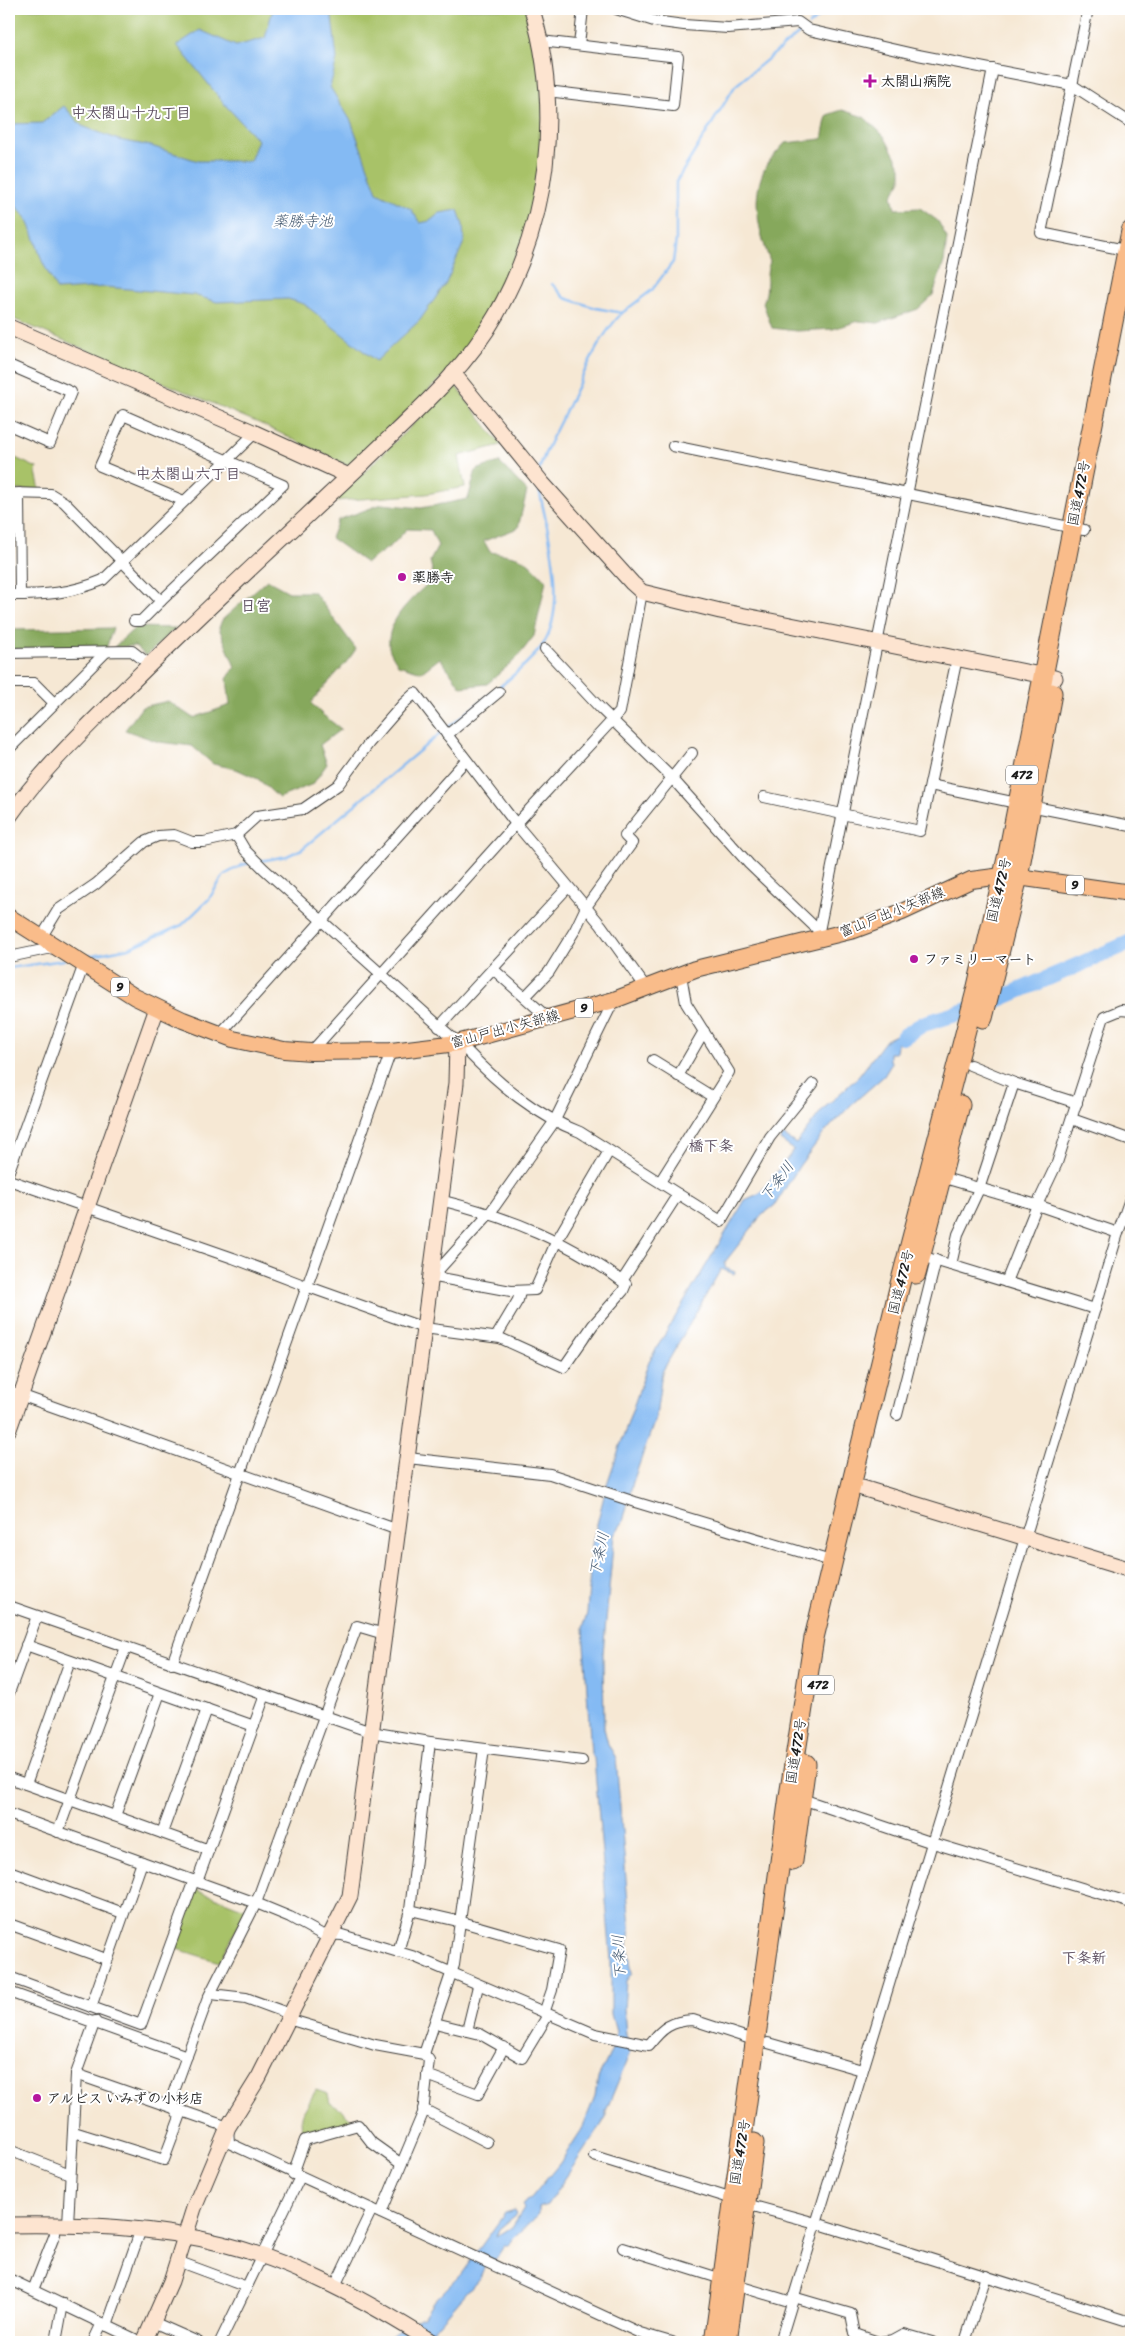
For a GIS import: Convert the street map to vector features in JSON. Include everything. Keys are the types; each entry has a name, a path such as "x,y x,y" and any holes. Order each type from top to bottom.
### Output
{"highway":[{"name":"国道472号","path":"727,2342 729,2282 762,2042 802,1799 824,1642 838,1577 862,1488 928,1258 941,1177 1010,876 1078,528 1129,251 1131,230"},
{"name":"国道472号","path":"1078,528 1131,290"},
{"name":"国道472号","path":"762,2042 789,1796 814,1638 831,1561 928,1172 969,1052"},
{"name":"国道472号","path":"714,2342 729,2282"}],"main road":[{"name":"富山戸出小矢部線","path":"9,917 135,997 183,1020 220,1034 284,1050 311,1052 391,1051 457,1043 614,1000 695,970 854,930 902,912 971,880 1010,876 1131,893"}],"street":[{"path":"9,817 49,766 150,665 349,476 454,373 496,316 528,246 543,188 549,116 541,40 532,9"},
{"path":"579,45 584,9"},
{"path":"616,9 654,21 728,28 798,22 809,30 1072,86 1131,123"},
{"path":"1088,9 1041,232 1129,251"},
{"path":"541,40 678,57 673,106 547,91"},
{"path":"545,649 611,719 670,777 749,864 819,931 993,69"},
{"path":"9,327 255,433 349,476"},
{"path":"9,365 71,392 50,443 9,425"},
{"path":"454,373 542,484 632,584 642,592 720,612 1049,676"},
{"path":"134,621 141,621 283,485 123,415 100,466 184,502"},
{"path":"161,601 124,562 64,502 51,494 14,493 14,595 54,595 86,587 103,580 124,562 255,433"},
{"path":"673,446 1078,528"},
{"path":"311,1052 611,719 620,712 642,592"},
{"path":"9,653 132,651 150,665"},
{"path":"9,748 106,652"},
{"path":"764,797 920,831 957,658"},
{"path":"9,684 34,683 54,703"},
{"path":"447,735 499,692"},
{"path":"41,938 58,910 96,884 144,842 158,836 174,835 192,842 204,842 236,835 257,816 303,808 338,784 369,743 415,693 516,824 601,925 647,989"},
{"path":"525,997 549,972 575,930 586,907 632,842 625,836 670,777 692,753"},
{"path":"220,1034 466,760"},
{"path":"930,785 1131,826"},
{"path":"236,835 245,850 264,869 457,1043 494,1079 554,1122 580,1132 721,1221 770,1137 813,1084"},
{"path":"439,1027 568,886"},
{"path":"9,957 59,948"},
{"path":"9,1171 82,963"},
{"path":"493,969 548,1018"},
{"path":"660,1182 729,1072 686,1003 681,975"},
{"path":"432,1276 490,1213 554,1122 614,1000"},
{"path":"9,1429 15,1393 87,1208 157,1008"},
{"path":"1006,1282 1037,1205 1057,1163 1104,1017 1121,1010 1131,1010"},
{"path":"678,1076 704,1031"},
{"path":"9,2279 142,2342 154,2322 204,2180 228,2127 259,2077 350,1896 432,1276 456,1084 457,1043"},
{"path":"172,1664 391,1051"},
{"path":"969,1052 1014,1083 1077,1102"},
{"path":"653,1060 714,1097"},
{"path":"951,1265 958,1234 979,1189 1014,1083"},
{"path":"1072,1119 1131,1140"},
{"path":"432,1276 520,1292 534,1290 557,1240 609,1150"},
{"path":"941,1177 1037,1205 1118,1233"},
{"path":"9,1180 233,1258 424,1328 496,1337 564,1367 593,1325 623,1291 626,1284 601,1264 557,1240 490,1213 440,1200"},
{"path":"622,1281 678,1194"},
{"path":"780,2342 1025,1536 1131,1196"},
{"path":"897,1416 928,1258 1095,1309"},
{"path":"496,1337 518,1300 520,1292"},
{"path":"15,1393 398,1530"},
{"path":"408,1458 550,1474 635,1502 831,1561"},
{"path":"862,1488 1025,1536 1131,1570"},
{"path":"9,1606 371,1732 430,1742 582,1761"},
{"path":"9,1693 14,1665 26,1645 37,1616"},
{"path":"74,2132 164,2160 180,2118 174,2108 173,2094 211,1994 256,1903 322,1715 357,1626 384,1634"},
{"path":"26,1645 254,1726"},
{"path":"58,1832 126,1647"},
{"path":"26,1784 70,1661"},
{"path":"115,1816 160,1693"},
{"path":"9,1977 141,2025 265,1696"},
{"path":"162,1833 206,1709"},
{"path":"398,1952 410,1910 430,1742"},
{"path":"424,2054 452,1972 462,1922 484,1749"},
{"path":"9,1778 208,1850"},
{"path":"802,1799 933,1843 1131,1903"},
{"path":"9,1814 256,1903 290,1917 321,1934 342,1935 398,1952 452,1972 478,1986 514,1999 599,2036 649,2045 661,2029 682,2021 693,2020 762,2042 862,2070"},
{"path":"90,2007 142,1862"},
{"path":"9,1871 124,1913"},
{"path":"410,1910 462,1922 558,1950 546,2014 522,2058 480,2034 435,2023"},
{"path":"9,1924 106,1960"},
{"path":"466,2031 478,1986"},
{"path":"9,1992 187,2056"},
{"path":"211,1994 246,1998 289,2016 376,2045 424,2054 429,2060 423,2109 400,2163 335,2286"},
{"path":"33,2290 55,2234 62,2224 74,2132 76,2074 94,2021"},
{"path":"427,2075 478,2094 504,2047"},
{"path":"76,2074 228,2127"},
{"path":"423,2109 487,2142"},
{"path":"220,2342 262,2256 296,2175 305,2140 358,2125 372,2143 400,2163"},
{"path":"228,2127 229,2143 640,2333 671,2342"},
{"path":"9,2150 70,2174"},
{"path":"594,2156 740,2202 816,2223 1131,2322"},
{"path":"9,2225 62,2224 140,2229 224,2244 262,2256 335,2286 432,2342"},
{"path":"93,2342 105,2325 140,2229"},
{"path":"623,2248 729,2282 851,2314 855,2334 879,2342 894,2340 904,2334 932,2342"},
{"path":"177,2261 247,2287"},
{"path":"965,2342 986,2276"},
{"path":"56,2342 63,2304"},
{"path":"154,2322 198,2342"}],"green space":[{"path":"9,9 532,9 544,72 541,193 494,311 453,367 349,466 261,424 9,317"},
{"path":"842,110 864,117 884,136 901,167 901,180 892,196 895,209 920,208 938,221 947,238 944,262 933,295 918,309 878,323 859,321 833,329 797,331 772,328 763,303 770,262 759,226 757,201 762,176 767,164 785,143 822,139 827,115"},
{"path":"454,384 501,445 459,456 465,487 426,494 335,501"},
{"path":"9,455 37,468 36,472 40,490 9,490"},
{"path":"499,462 527,491 518,528 484,541 490,552 522,559 533,567 546,581 534,636 517,658 487,684 461,687 440,658 422,672 398,665 389,647 389,636 397,617 403,608 434,578 430,561 438,546 431,530 407,529 392,545 366,563 331,538 338,520 382,504 421,508 468,499 476,470"},
{"path":"267,580 289,592 314,592 356,649 311,703 341,729 320,745 327,764 313,784 279,798 258,779 236,769 213,764 192,746 159,742 125,730 142,707 168,701 193,718 230,705 227,679 235,667 219,628 222,620"},
{"path":"136,627 176,628 146,656 135,646 114,647"},
{"path":"113,628 106,649 9,650 9,630"},
{"path":"194,1889 247,1910 219,1962 174,1948"},
{"path":"316,2090 328,2094 330,2103 343,2111 355,2123 302,2138 301,2116"}],"water":[{"name":"薬勝寺池","path":"273,9 331,9 337,59 330,87 351,121 377,192 411,209 420,223 430,221 440,213 458,210 463,225 464,242 446,283 420,320 376,361 304,304 288,299 217,302 194,295 106,287 57,290 42,261 29,222 9,197 9,124 42,123 64,106 82,126 119,140 151,146 198,161 250,161 258,140 227,107 177,45 200,30 236,46 265,38"},
{"path":"920,1023 922,1028 897,1044 896,1053 890,1053 892,1063 884,1076 852,1104 824,1133 800,1165 775,1205 761,1216 725,1262 725,1268 735,1272 734,1274 721,1269 662,1372 656,1417 633,1482 623,1522 614,1535 603,1653 604,1728 608,1744 616,1758 630,1927 628,1946 632,1973 626,1981 624,2009 626,2035 631,2050 606,2111 606,2118 547,2205 539,2208 539,2214 513,2239 509,2246 504,2246 493,2263 485,2266 480,2277 423,2342 383,2342 424,2316 434,2301 461,2274 505,2213 515,2210 517,2214 499,2229 496,2237 512,2227 524,2208 522,2206 526,2200 531,2198 560,2163 582,2129 595,2096 598,2078 612,2050 616,2032 611,2014 611,1961 594,1758 591,1755 583,1628 587,1613 592,1544 607,1484 649,1361 745,1200 760,1193 794,1150 780,1140 783,1135 796,1144 822,1110 859,1076 886,1040"}],"waterway":[{"path":"809,25 829,9"},
{"path":"622,313 652,290 673,262 676,240 676,182 735,86 803,30"},
{"path":"539,471 548,445 592,356 605,334 622,313 596,308 565,298 552,284"},
{"path":"446,729 525,664 544,643 551,626 555,608 554,567 539,489"},
{"path":"260,861 287,856 302,849 442,732"},
{"path":"82,957 129,948 182,925 209,899 224,875 242,865 254,862"},
{"name":"下条川","path":"903,1037 923,1024 988,1004 1131,942"},
{"path":"9,968 64,960"}],"place":[{"name":"太閤山病院","path":"870,81"},
{"name":"薬勝寺","path":"402,577"},
{"name":"ファミリーマート","path":"914,959"},
{"name":"アルビス いみずの小杉店","path":"37,2098"}],"district":[{"name":"中太閤山十九丁目","path":"131,113"},
{"name":"中太閤山六丁目","path":"188,474"},
{"name":"日宮","path":"256,606"},
{"name":"橋下条","path":"711,1146"},
{"name":"下条新","path":"1084,1958"}]}
